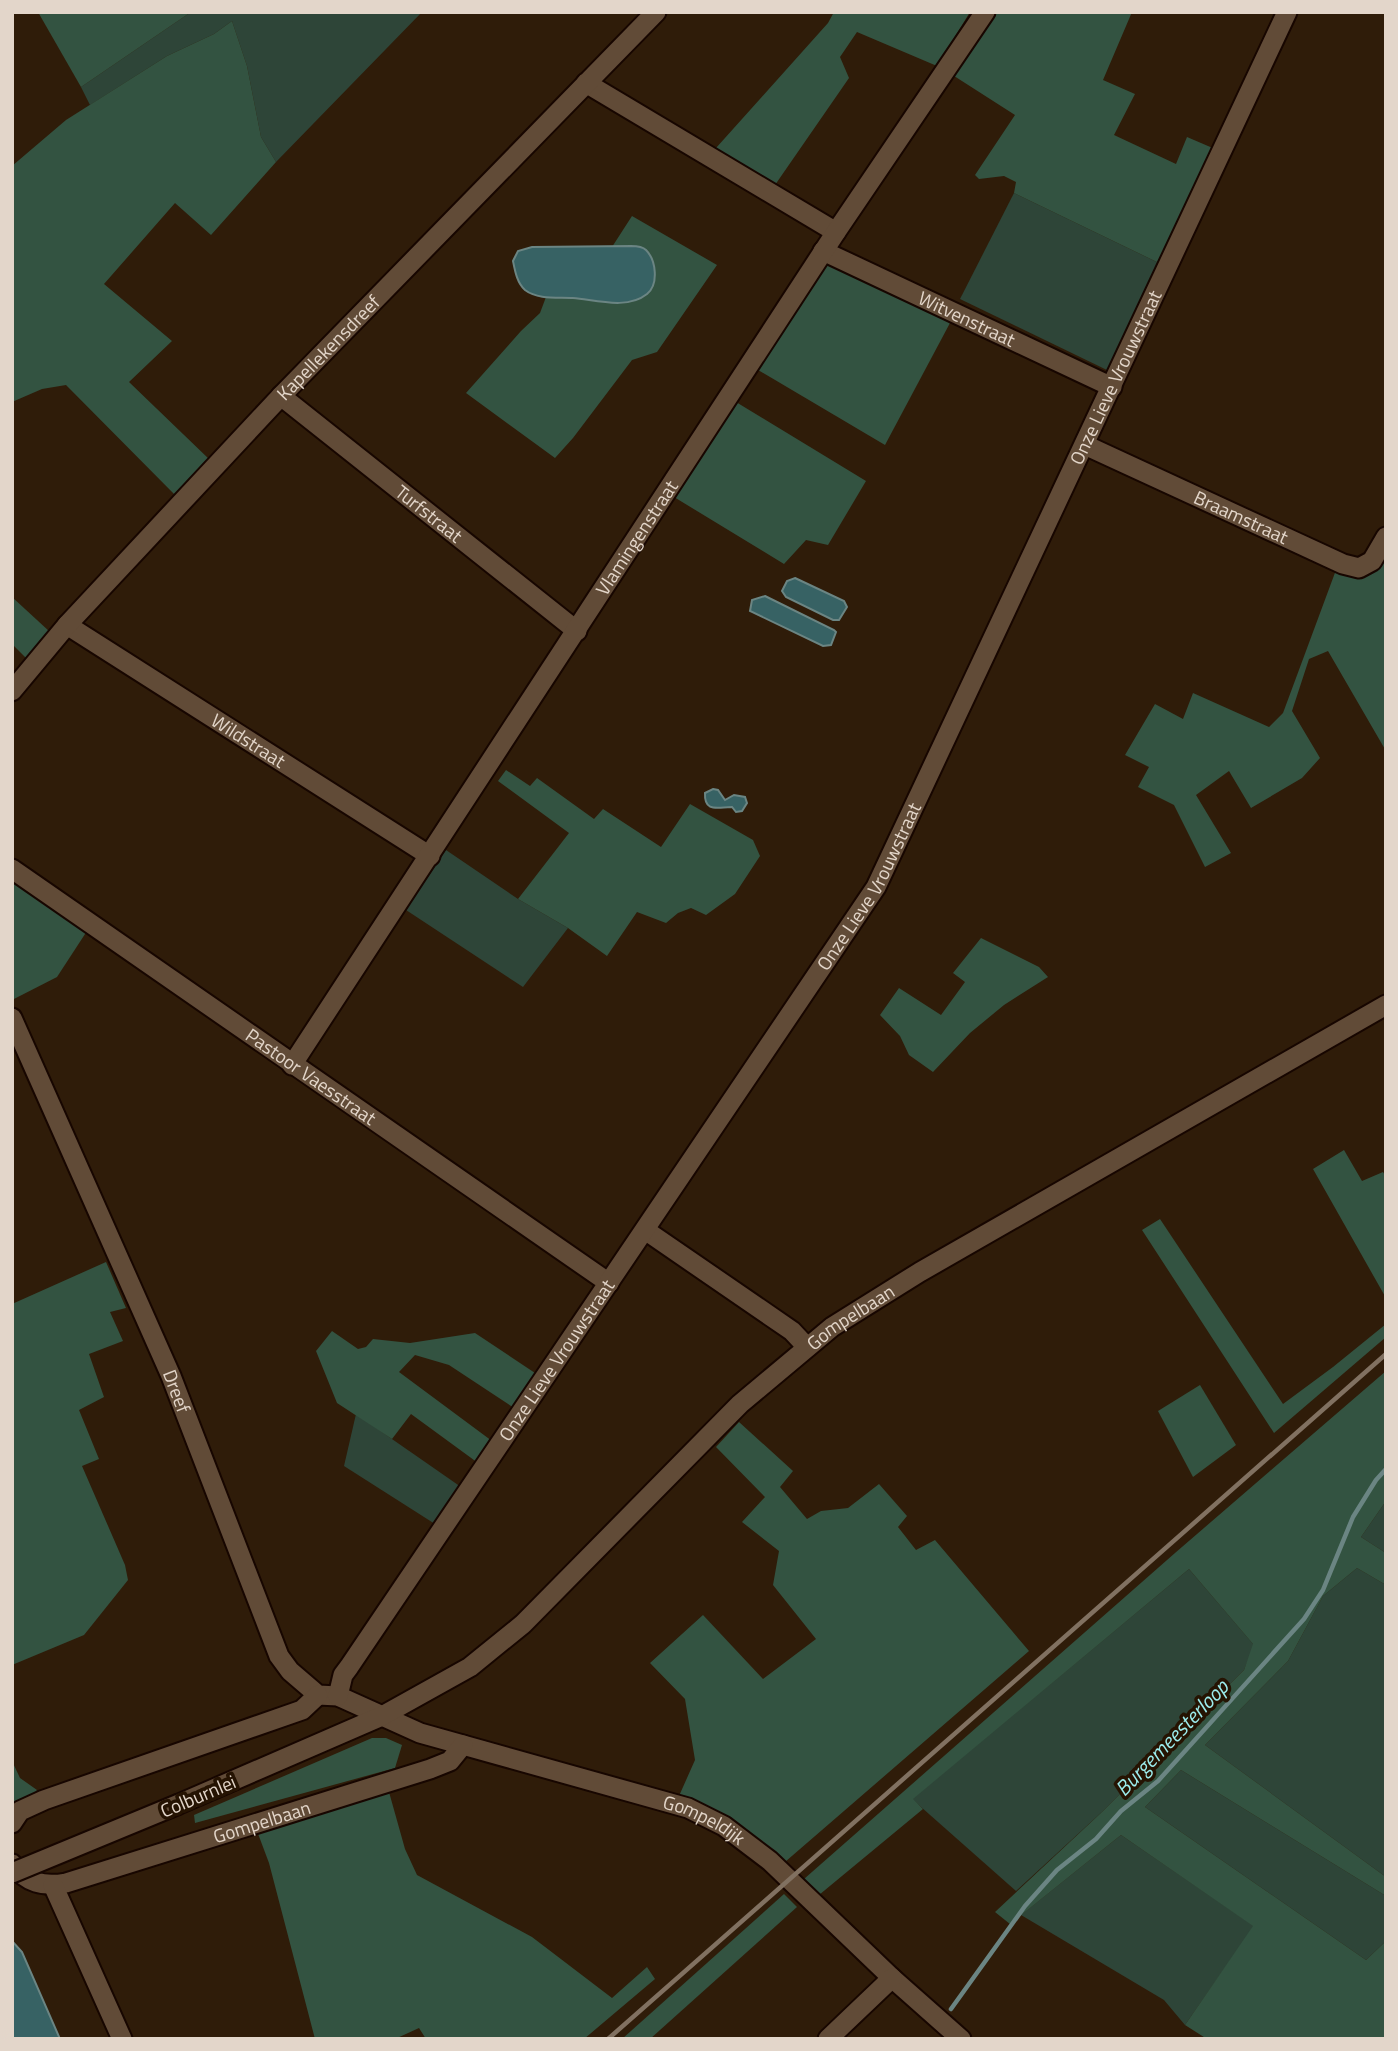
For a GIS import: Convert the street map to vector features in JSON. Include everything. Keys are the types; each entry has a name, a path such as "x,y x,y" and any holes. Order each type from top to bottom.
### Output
{"street":[{"name":"Kapellekensdreef","path":"12,691 67,625 281,396 656,12"},
{"name":"Vlamingenstraat","path":"292,1065 578,631 823,251 985,12"},
{"name":"Onze Lieve Vrouwstraat","path":"338,1696 343,1675 876,887 1287,12"},
{"path":"586,83 836,232"},
{"name":"Witvenstraat","path":"823,251 1112,387"},
{"name":"Turfstraat","path":"281,396 578,631"},
{"name":"Braamstraat","path":"1085,445 1343,564 1359,568 1372,561 1386,537"},
{"name":"Wildstraat","path":"67,625 430,856"},
{"name":"Pastoor Vaesstraat","path":"12,869 609,1283"},
{"name":"Gompelbaan","path":"382,1716 461,1672 513,1632 740,1404 832,1327 920,1272 1386,1005"},
{"name":"Dreef","path":"12,1018 171,1376 279,1656 290,1671 318,1695"},
{"path":"645,1230 793,1331 807,1347"},
{"path":"12,1823 20,1811 44,1800 302,1710 318,1695 338,1696 382,1716"},
{"name":"Gompeldijk","path":"382,1716 420,1733 688,1808 724,1826 770,1861 892,1978 961,2039"},
{"name":"Colburnlei","path":"12,1873 322,1744 382,1716"},
{"name":"Gompelbaan","path":"53,1885 430,1769 450,1761 463,1745"},
{"path":"12,1864 25,1879 53,1885 122,2039"},
{"path":"828,2039 892,1978"}],"green space":[{"path":"38,12 191,12 81,87"},
{"path":"191,12 422,12 276,162 261,137 247,66 232,21 214,34 167,56 90,105 81,87"},
{"path":"834,12 970,12 937,66 857,32 840,57 849,78 775,185 716,148 828,23"},
{"path":"994,12 1132,12 1103,80 1135,94 1114,135 1176,164 1187,137 1215,149 1161,264 1014,193 1016,182 1004,176 979,179 975,175 1015,115 951,74"},
{"path":"232,21 247,66 261,137 276,162 211,235 175,203 104,284 172,341 129,382 210,460 176,496 66,385 42,389 12,402 12,166 66,120 167,56 214,34"},
{"path":"1014,193 1161,264 1109,371 960,299"},
{"path":"632,216 717,265 657,352 632,360 555,458 466,393 540,313 546,297 575,298 648,252 642,247 612,247"},
{"path":"827,265 908,300 950,323 885,445 758,370"},
{"path":"736,402 866,481 828,545 806,540 784,564 674,497"},
{"path":"1386,557 1386,751 1328,651 1309,659 1292,711 1320,758 1302,778 1251,808 1229,771 1196,795 1231,853 1205,867 1174,805 1138,787 1149,767 1125,755 1155,704 1183,719 1193,693 1269,727 1283,713 1336,570 1352,575 1365,575 1376,570"},
{"path":"12,597 50,632 27,659 12,644"},
{"path":"506,770 530,786 537,778 594,819 603,809 661,847 690,804 753,840 760,856 735,894 706,915 691,908 678,913 666,923 637,912 607,956 568,928 518,899 569,833 498,781"},
{"path":"446,850 518,899 568,928 523,987 406,910"},
{"path":"12,879 87,931 57,977 12,1000"},
{"path":"981,938 1039,967 1048,977 1004,1005 970,1033 933,1072 909,1055 900,1036 880,1015 899,988 941,1015 965,982 953,973"},
{"path":"1344,1150 1362,1181 1383,1172 1386,1177 1386,1298 1313,1169"},
{"path":"1160,1219 1283,1404 1386,1324 1386,1337 1274,1433 1142,1230"},
{"path":"106,1262 126,1308 110,1312 123,1341 89,1354 104,1397 79,1410 99,1459 82,1466 125,1565 128,1580 84,1635 12,1665 12,1304"},
{"path":"332,1331 358,1349 366,1347 373,1339 410,1343 475,1333 538,1375 514,1408 449,1365 415,1355 399,1372 492,1441 478,1463 411,1414 392,1439 337,1403 316,1351"},
{"path":"1386,1371 1386,1501 1361,1537 1386,1553 1386,1585 1357,1568 1323,1596 1288,1661 1205,1745 1386,1877 1386,1896 1181,1770 1145,1807 1366,1960 1386,1941 1386,2039 1207,2039 1185,2025 1253,1926 1121,1835 1010,1924 995,1912 1103,1811 1244,1670 1253,1644 1189,1569 913,1799 923,1809 819,1895 804,1879 1175,1553"},
{"path":"1200,1385 1236,1445 1193,1477 1158,1411"},
{"path":"356,1414 461,1487 435,1524 344,1466"},
{"path":"739,1422 793,1471 780,1487 807,1519 821,1511 848,1508 879,1484 907,1516 898,1527 916,1550 935,1540 1029,1651 785,1862 737,1822 679,1796 695,1760 685,1699 650,1663 703,1615 763,1679 816,1639 773,1585 779,1551 742,1522 765,1497 716,1447"},
{"path":"1386,1501 1386,1553 1361,1537"},
{"path":"1357,1568 1386,1585 1386,1877 1205,1745 1288,1661 1323,1596"},
{"path":"1189,1569 1254,1645 1244,1670 1103,1811 1016,1891 912,1799"},
{"path":"372,1738 386,1738 402,1745 395,1768 195,1823 194,1815"},
{"path":"12,1761 20,1778 37,1790 33,1795 12,1805"},
{"path":"1181,1770 1386,1896 1386,1941 1366,1960 1145,1807"},
{"path":"389,1792 405,1849 417,1875 532,1937 612,1998 647,1967 655,1979 584,2039 426,2039 419,2028 395,2039 315,2039 269,1863 257,1831"},
{"path":"1121,1835 1254,1926 1185,2025 1164,2000 1021,1915"},
{"path":"784,1894 797,1907 650,2039 622,2039"}],"water":[{"path":"532,247 641,247 649,254 655,278 647,294 630,302 611,303 530,293 520,284 513,261 518,251"},
{"path":"795,578 844,601 847,607 839,620 833,620 786,597 782,591 787,581"},
{"path":"765,596 834,630 836,632 831,645 823,646 750,611 752,600"},
{"path":"718,790 725,800 734,795 745,797 747,803 742,811 736,812 732,807 713,808 707,804 705,793"},
{"path":"12,1941 22,1952 60,2039 12,2039"}],"waterway":[{"name":"Burgemeesterloop","path":"951,2009 1025,1906 1057,1870 1096,1839 1121,1811 1158,1781 1304,1619 1323,1590 1353,1517 1386,1469"}],"railway":[{"path":"608,2039 1386,1354"}]}
